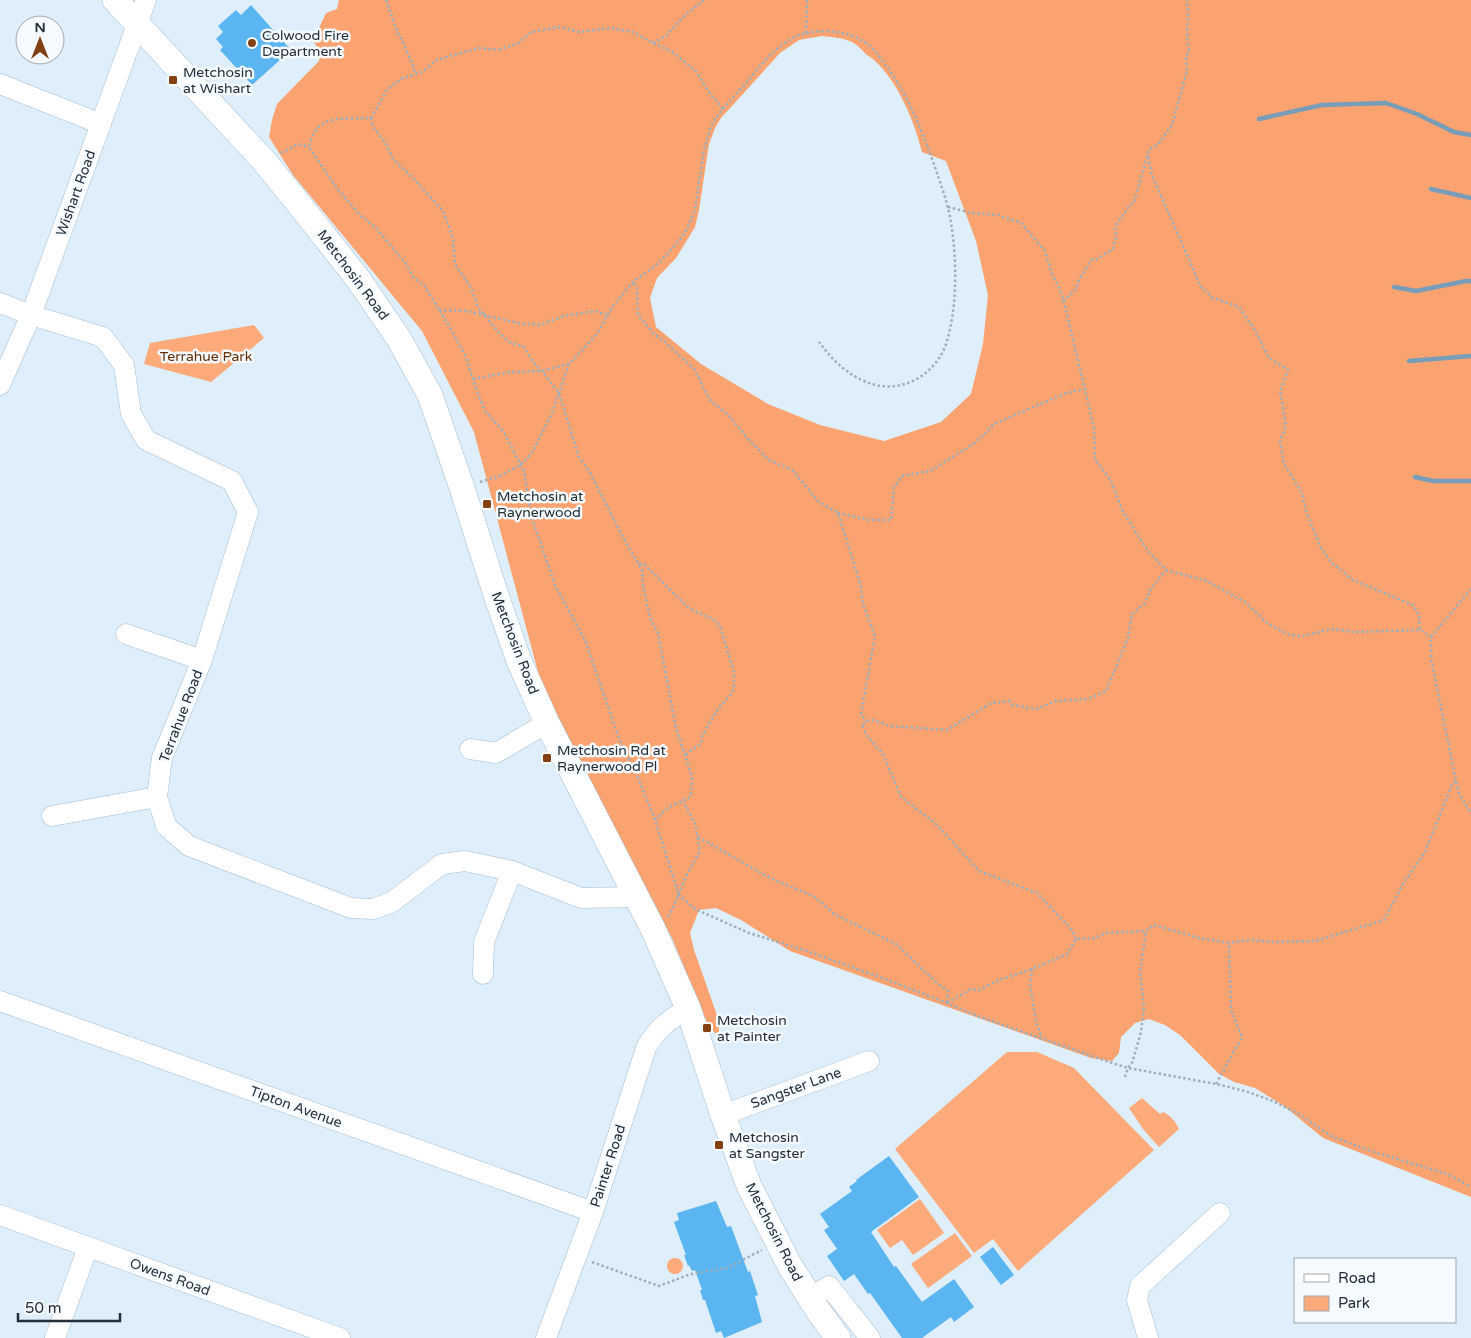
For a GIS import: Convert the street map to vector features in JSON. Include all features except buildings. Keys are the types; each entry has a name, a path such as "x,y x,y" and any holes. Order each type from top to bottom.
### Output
{"main road":[{"name":"Metchosin Road","path":"115,0 264,161 358,279 399,339 430,395 519,661 547,723 653,929 688,1008 723,1115 749,1186 790,1266 838,1338"}],"street":[{"name":"Wishart Road","path":"0,385 31,314 146,0"},
{"path":"0,84 101,124"},
{"name":"Terrahue Road","path":"0,303 103,337 124,365 131,414 146,440 232,481 248,512 202,660 162,758 157,797 166,826 188,846 351,908 373,909 392,902 442,864 465,861 512,871 582,898 637,897"},
{"path":"126,634 202,660"},
{"path":"470,749 496,752 547,723"},
{"path":"52,816 157,797"},
{"path":"483,974 484,942 512,871"},
{"name":"Tipton Avenue","path":"0,1002 593,1212"},
{"name":"Painter Road","path":"546,1338 593,1212 646,1048 653,1034 670,1019 688,1008"},
{"name":"Sangster Lane","path":"723,1115 869,1061"},
{"path":"1148,1338 1137,1300 1140,1286 1220,1213"},
{"name":"Owens Road","path":"0,1215 88,1247 301,1331 340,1338"},
{"path":"55,1338 88,1247"},
{"path":"810,1298 829,1286 870,1338"}],"path":[{"path":"386,0 415,74"},
{"path":"653,43 666,36 683,17 704,0"},
{"path":"806,33 807,0"},
{"path":"1064,301 1076,289 1090,260 1097,259 1113,249 1116,238 1115,227 1134,202 1149,150 1160,142 1172,125 1187,71 1186,59 1189,50 1187,0"},
{"path":"655,820 667,809 691,796 692,777 676,728 658,633 650,618 642,585 642,570 589,471 579,457 559,393 542,371 532,362 524,347 509,342 498,333 478,307 470,286 455,264 453,238 443,211 394,160 385,142 374,128 371,118 387,90 401,79 424,71 436,60 480,48 498,50 519,42 531,32 558,27 579,32 610,28 633,32 671,51 696,70 723,109"},
{"path":"462,488 500,476 520,465 532,453 552,413 569,364 596,335 613,306 633,282 660,262 675,247 688,227 695,209 707,140 715,119 781,44 806,33 825,31 855,38 874,50 903,92 919,122 948,207 953,236 954,298 948,339 936,364 921,377 903,385 873,385 863,381 844,369 819,342"},
{"path":"309,146 313,133 331,120 371,118"},
{"path":"264,161 298,144 309,146 336,187 361,216 375,227 404,261 414,278 424,285 452,331 466,358 485,411 503,431 524,470 531,516 555,585 585,640 620,741 637,775 655,820 679,895 695,910 748,933 813,953 947,1002 978,1016 1128,1068 1245,1091 1273,1101 1297,1113 1333,1137 1371,1151 1447,1174 1471,1187"},
{"path":"1148,157 1152,175 1201,287 1213,298 1239,307 1253,327 1270,358 1288,370 1280,391 1286,426 1280,441 1284,464 1302,494 1306,511 1321,548 1332,563 1353,580 1413,605 1419,615 1420,630"},
{"path":"948,207 972,213 998,215 1021,224 1046,251 1051,272 1064,301 1094,428 1095,460 1111,481 1123,512 1148,551 1166,570 1207,581 1245,602 1268,624 1290,635 1303,636 1330,630 1354,632 1420,630 1431,637"},
{"path":"633,282 637,289 638,315 654,334 695,370 709,399 729,416 769,460 792,470 818,500 838,514 869,520 891,520 894,487 902,476 930,470 975,443 994,424 1066,393 1085,390"},
{"path":"439,310 467,311 518,323 540,325 564,316 595,311 608,315"},
{"path":"472,379 510,372 542,371 569,364"},
{"path":"838,514 860,583 863,604 875,636 861,714 866,721"},
{"path":"638,563 645,565 690,609 713,619 720,626 734,672 732,693 718,709 702,736 701,743 685,755"},
{"path":"1076,939 1071,929 1037,893 979,871 934,823 902,797 882,754 866,736 862,725 866,721 873,720 890,726 947,730 991,703 1009,702 1013,705 1036,709 1056,702 1088,699 1106,690 1128,638 1132,614 1145,603 1150,590 1166,570"},
{"path":"1471,589 1431,637 1431,658 1456,781 1459,793 1471,814"},
{"path":"1076,939 1096,938 1105,933 1146,931 1154,925 1200,938 1229,943 1249,940 1275,942 1314,941 1384,920 1404,882 1425,852 1452,785 1456,781"},
{"path":"653,929 666,920 700,851 695,823 683,802"},
{"path":"698,837 770,878 815,897 834,914 896,944 938,984 948,990 947,1002"},
{"path":"1125,1077 1132,1063 1141,1032 1144,1007 1140,972 1146,931"},
{"path":"947,1002 971,989 979,990 999,980 1032,969 1067,954 1076,939"},
{"path":"1216,1084 1242,1037 1231,1010 1229,943"},
{"path":"1032,969 1030,985 1036,1022 1042,1038"},
{"path":"576,1256 659,1286 691,1274 727,1268 777,1241"}],"green space":[{"name":"Terrahue Park","path":"254,325 264,338 211,382 144,364 150,343"},
{"path":"1007,1052 1037,1052 1074,1068 1154,1150 1018,1271 993,1239 974,1253 895,1149"},
{"path":"1142,1098 1160,1114 1163,1112 1170,1117 1179,1129 1159,1147 1143,1129 1129,1108"},
{"path":"920,1199 944,1233 913,1255 902,1240 890,1248 877,1230"},
{"path":"955,1233 972,1256 928,1288 911,1264"},
{"path":"672,1258 678,1258 683,1263 681,1272 672,1274 667,1269 667,1263"}],"shaded area":[{"path":"339,0 1471,0 1471,1197 1323,1138 1284,1106 1255,1088 1234,1082 1219,1074 1180,1035 1165,1025 1149,1019 1135,1023 1121,1037 1119,1053 1112,1061 1091,1058 790,951 741,920 716,908 699,910 690,933 694,950 719,1021 719,1033 715,1033 709,1027 672,938 546,702 474,432 422,331 293,175 269,137 277,104 319,61 320,51 313,41 326,13 337,9","holes":["822,36 852,42 884,70 905,104 922,152 946,161 976,241 988,295 983,344 971,394 941,422 884,441 820,425 768,404 701,364 656,327 650,298 657,278 676,258 695,227 709,144 721,118 780,53 799,40"]}],"waterway":[{"path":"1259,119 1322,105 1386,103 1417,114 1454,132 1471,135"},
{"path":"1431,189 1471,198"},
{"path":"1394,287 1416,291 1471,281"},
{"path":"1409,361 1471,356"},
{"path":"1415,477 1433,481 1471,481"}],"place":[{"name":"Colwood Fire Department","path":"252,43"},
{"name":"Metchosin at Wishart","path":"173,80"},
{"name":"Metchosin at Raynerwood","path":"487,504"},
{"name":"Metchosin Rd at Raynerwood Pl","path":"547,758"},
{"name":"Metchosin at Painter","path":"707,1028"},
{"name":"Metchosin at Sangster","path":"719,1145"}]}
